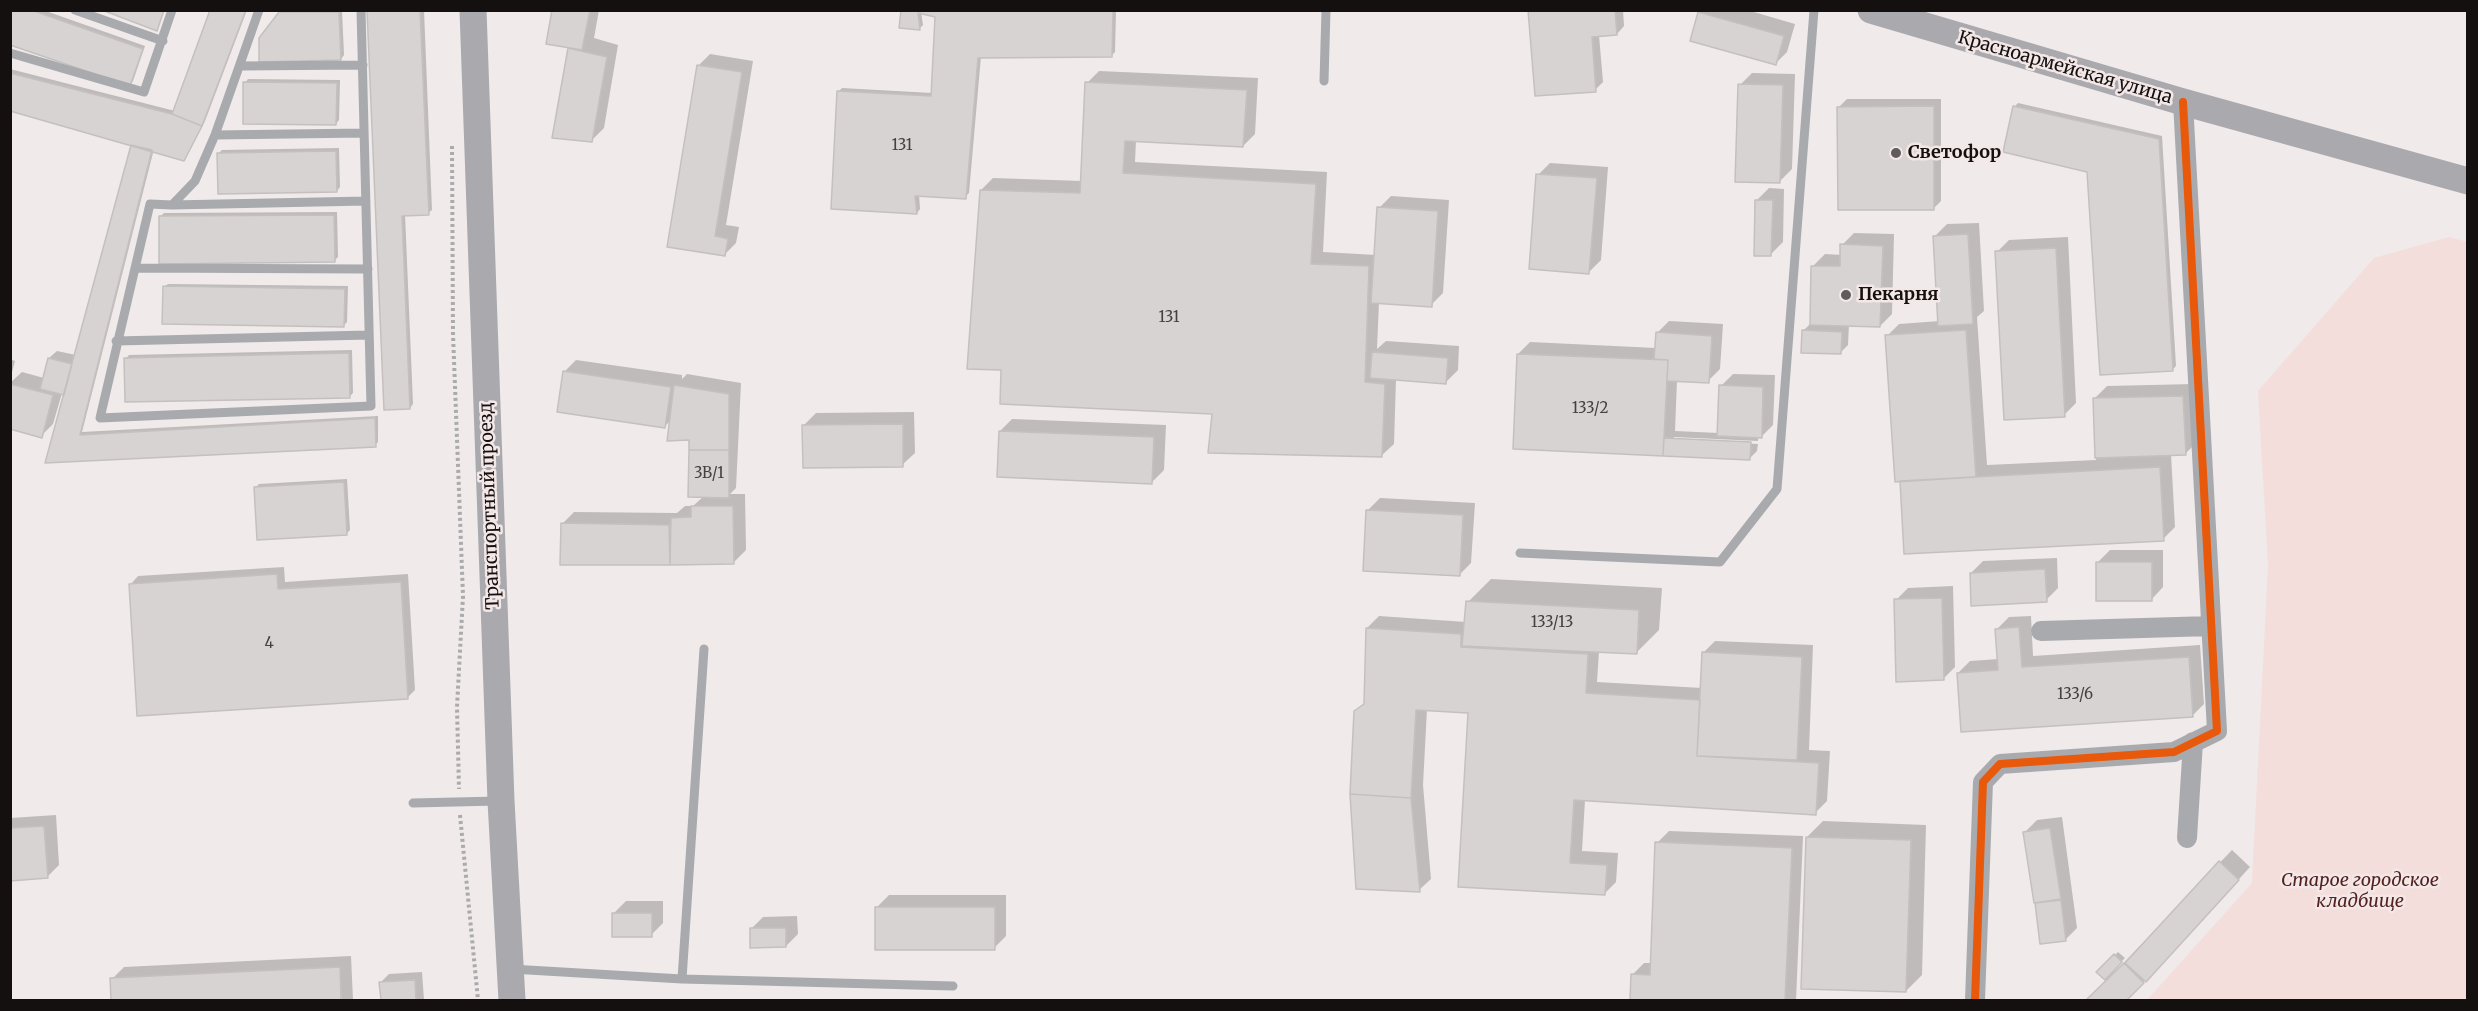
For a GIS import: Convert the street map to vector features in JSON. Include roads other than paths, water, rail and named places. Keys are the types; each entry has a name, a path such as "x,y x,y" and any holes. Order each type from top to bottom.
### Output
{"main road":[{"name":"Транспортный проезд","path":"473,10 501,801 512,1000"},
{"name":"Красноармейская улица","path":"1871,10 2183,102 2468,181"}],"street":[{"path":"1975,1000 1983,782 2000,764 2174,752 2217,730 2183,102"},
{"path":"2041,631 2211,626"},
{"path":"2187,838 2193,742"}],"lane":[{"path":"75,10 163,41"},
{"path":"10,53 144,92 172,10"},
{"path":"172,205 195,181 215,135 259,10"},
{"path":"361,10 363,65 371,406 100,418 116,341 150,204 366,201"},
{"path":"1324,81 1326,10"},
{"path":"1520,553 1720,562 1777,489 1814,10"},
{"path":"240,66 363,65"},
{"path":"215,135 364,133"},
{"path":"135,268 368,269"},
{"path":"116,341 369,335"},
{"path":"682,979 704,649"},
{"path":"412,803 501,801"},
{"path":"509,968 682,979 953,986"}],"place":[{"name":"Светофор","path":"1896,153"},
{"name":"Пекарня","path":"1846,295"}],"park label":[{"name":"Старое городское кладбище","path":"2360,891"}]}
